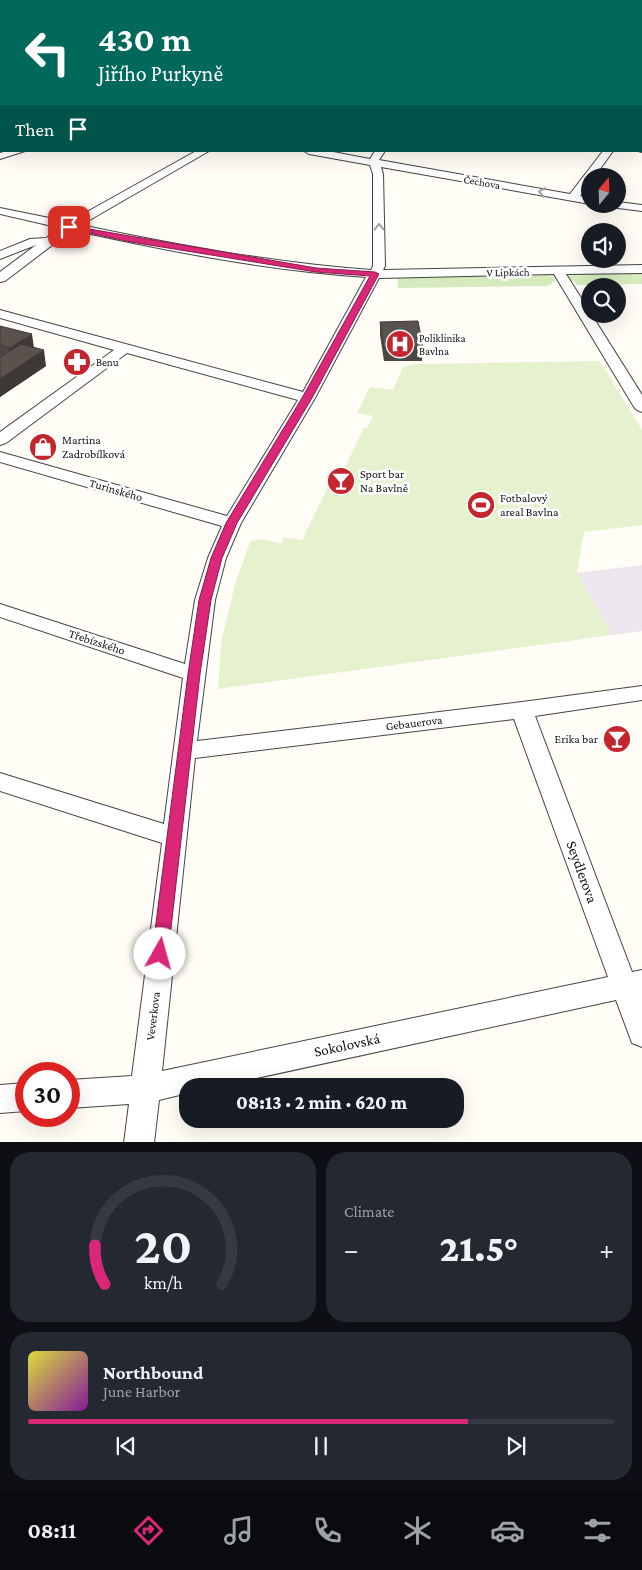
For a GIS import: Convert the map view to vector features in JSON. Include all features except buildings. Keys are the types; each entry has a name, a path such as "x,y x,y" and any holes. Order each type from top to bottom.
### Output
{"street":[{"path":"0,156 16,152"},
{"path":"0,278 69,227 202,152"},
{"name":"Čechova","path":"314,152 581,199"},
{"path":"374,163 379,152"},
{"path":"573,198 607,152"},
{"name":"Veverkova","path":"139,1142 174,838 205,600 217,558 232,523 307,398 379,266 378,174 374,163"},
{"path":"626,206 642,208"},
{"path":"0,211 69,227"},
{"name":"V Lipkách","path":"69,227 131,240 316,270 375,274 642,269"},
{"path":"0,255 34,242 52,240"},
{"path":"558,271 642,407"},
{"path":"0,314 307,398"},
{"path":"0,440 125,348"},
{"name":"Turinského","path":"0,457 232,523"},
{"name":"Třebízského","path":"0,610 194,674"},
{"name":"Gebauerova","path":"186,751 522,710 642,693"},
{"name":"Seydlerova","path":"522,710 633,983 642,1034"},
{"path":"0,782 174,838"},
{"name":"Sokolovská","path":"80,1093 144,1089 633,983"},
{"path":"0,1099 15,1098"}],"shaded area":[{"path":"642,565 642,631 612,635 577,573"}],"green space":[{"path":"642,272 642,284 626,284 626,278 581,278 581,285 576,285 574,281 568,281 567,277 577,273"},
{"path":"540,274 554,277 556,281 546,286 398,288 397,276"},
{"name":"Fotbalový areal Bavlna","path":"600,361 642,430 642,525 584,532 577,573 612,635 218,689 221,643 235,584 250,542 259,539 281,543 284,537 302,540 330,483 337,484 364,428 367,428 373,416 357,413 370,387 393,390 403,367 414,364"}],"place":[{"name":"Poliklinika Bavlna","path":"400,344"},
{"name":"Benu","path":"77,362"},
{"name":"Martina Zadrobílková","path":"43,447"},
{"name":"Sport bar Na Bavlně","path":"341,481"},
{"name":"Fotbalový areal Bavlna","path":"481,505"},
{"name":"Erika bar","path":"617,739"}],"route":[{"path":"69,227 131,240 316,270 375,274 307,398 232,523 217,558 205,600 194,674 160,954"}]}
